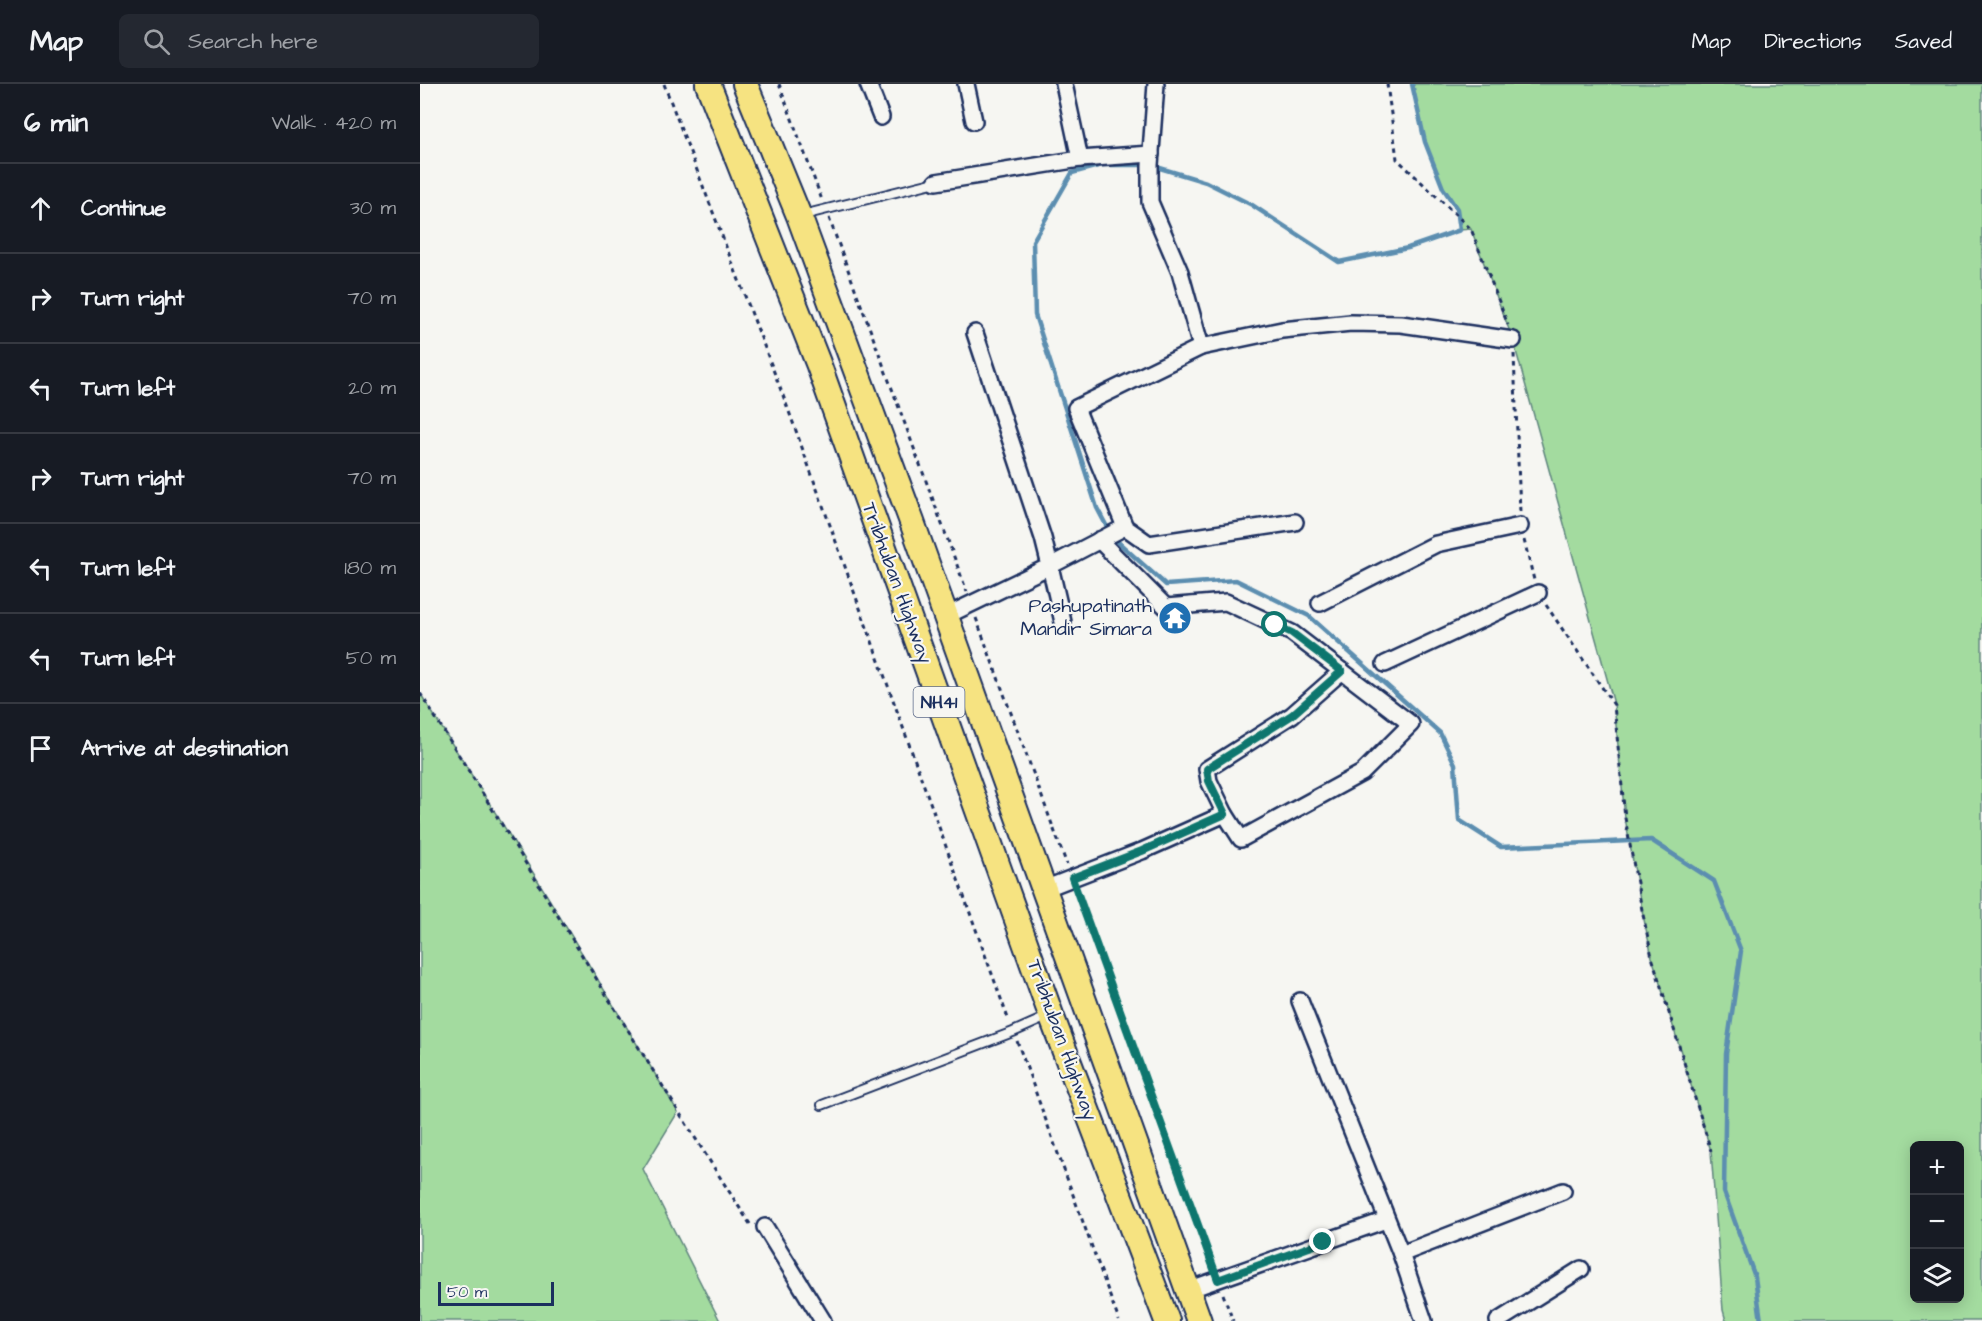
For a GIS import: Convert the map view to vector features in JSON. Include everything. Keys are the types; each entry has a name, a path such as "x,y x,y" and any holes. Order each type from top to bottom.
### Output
{"highway":[{"name":"Tribhuban Highway","path":"708,84 826,385 1051,1015 1167,1321"},
{"name":"Tribhuban Highway","path":"745,84 799,216 946,616 1199,1321"},
{"path":"1143,1258 1172,1244"}],"street":[{"path":"868,84 881,117"},
{"path":"966,84 974,121"},
{"path":"1064,84 1080,159"},
{"path":"1156,84 1150,202 1180,272 1201,347"},
{"path":"936,182 1080,159 1151,154"},
{"path":"1295,522 1149,544 1125,527 1076,408 1201,347 1282,330 1351,323 1401,324 1514,340"},
{"path":"975,333 1043,538 1063,622"},
{"path":"1320,603 1436,544 1520,526"},
{"path":"946,616 1125,527"},
{"path":"1099,540 1166,607 1226,602 1292,633 1342,671 1410,724 1362,773 1241,839 1225,814 1209,781 1207,769 1292,715 1342,671"},
{"path":"1385,664 1538,593"},
{"path":"1044,889 1142,851 1225,814"},
{"path":"1299,1001 1401,1254 1424,1321"},
{"path":"1401,1254 1563,1191"},
{"path":"1188,1290 1386,1220"},
{"path":"765,1227 823,1321"},
{"path":"1498,1321 1581,1269"}],"lane":[{"path":"799,216 936,182"},
{"path":"822,1105 1014,1032 1051,1015"}],"path":[{"path":"664,84 787,406 1119,1321"},
{"path":"779,84 1233,1321"},
{"path":"1387,84 1397,159 1470,229 1514,340 1520,526 1538,593 1614,705 1625,818 1652,957 1711,1151"},
{"path":"420,693 751,1226 765,1227"}],"green space":[{"path":"1412,84 1982,84 1982,1321 1726,1321 1723,1310 1711,1151 1652,957 1625,818 1614,704 1513,340 1471,229 1460,230 1457,209 1443,188 1425,142"},
{"path":"420,693 537,879 678,1112 643,1169 720,1321 420,1321"}],"waterway":[{"path":"1106,525 1097,508 1035,315 1033,241 1072,173 1102,165 1150,165 1206,182 1252,205 1339,262 1408,248 1460,230 1457,209 1443,188 1425,142 1412,84"},
{"path":"1118,542 1166,585 1236,580 1309,616 1440,733 1455,764 1459,820 1501,847 1651,840 1714,881 1741,951 1726,1054 1724,1192 1755,1277 1761,1321"}],"place":[{"name":"Pashupatinath Mandir Simara","path":"1175,618"}],"route":[{"path":"1275,625 1292,633 1342,671 1292,715 1207,769 1209,781 1225,814 1142,851 1072,878 1218,1280 1323,1242"}]}
